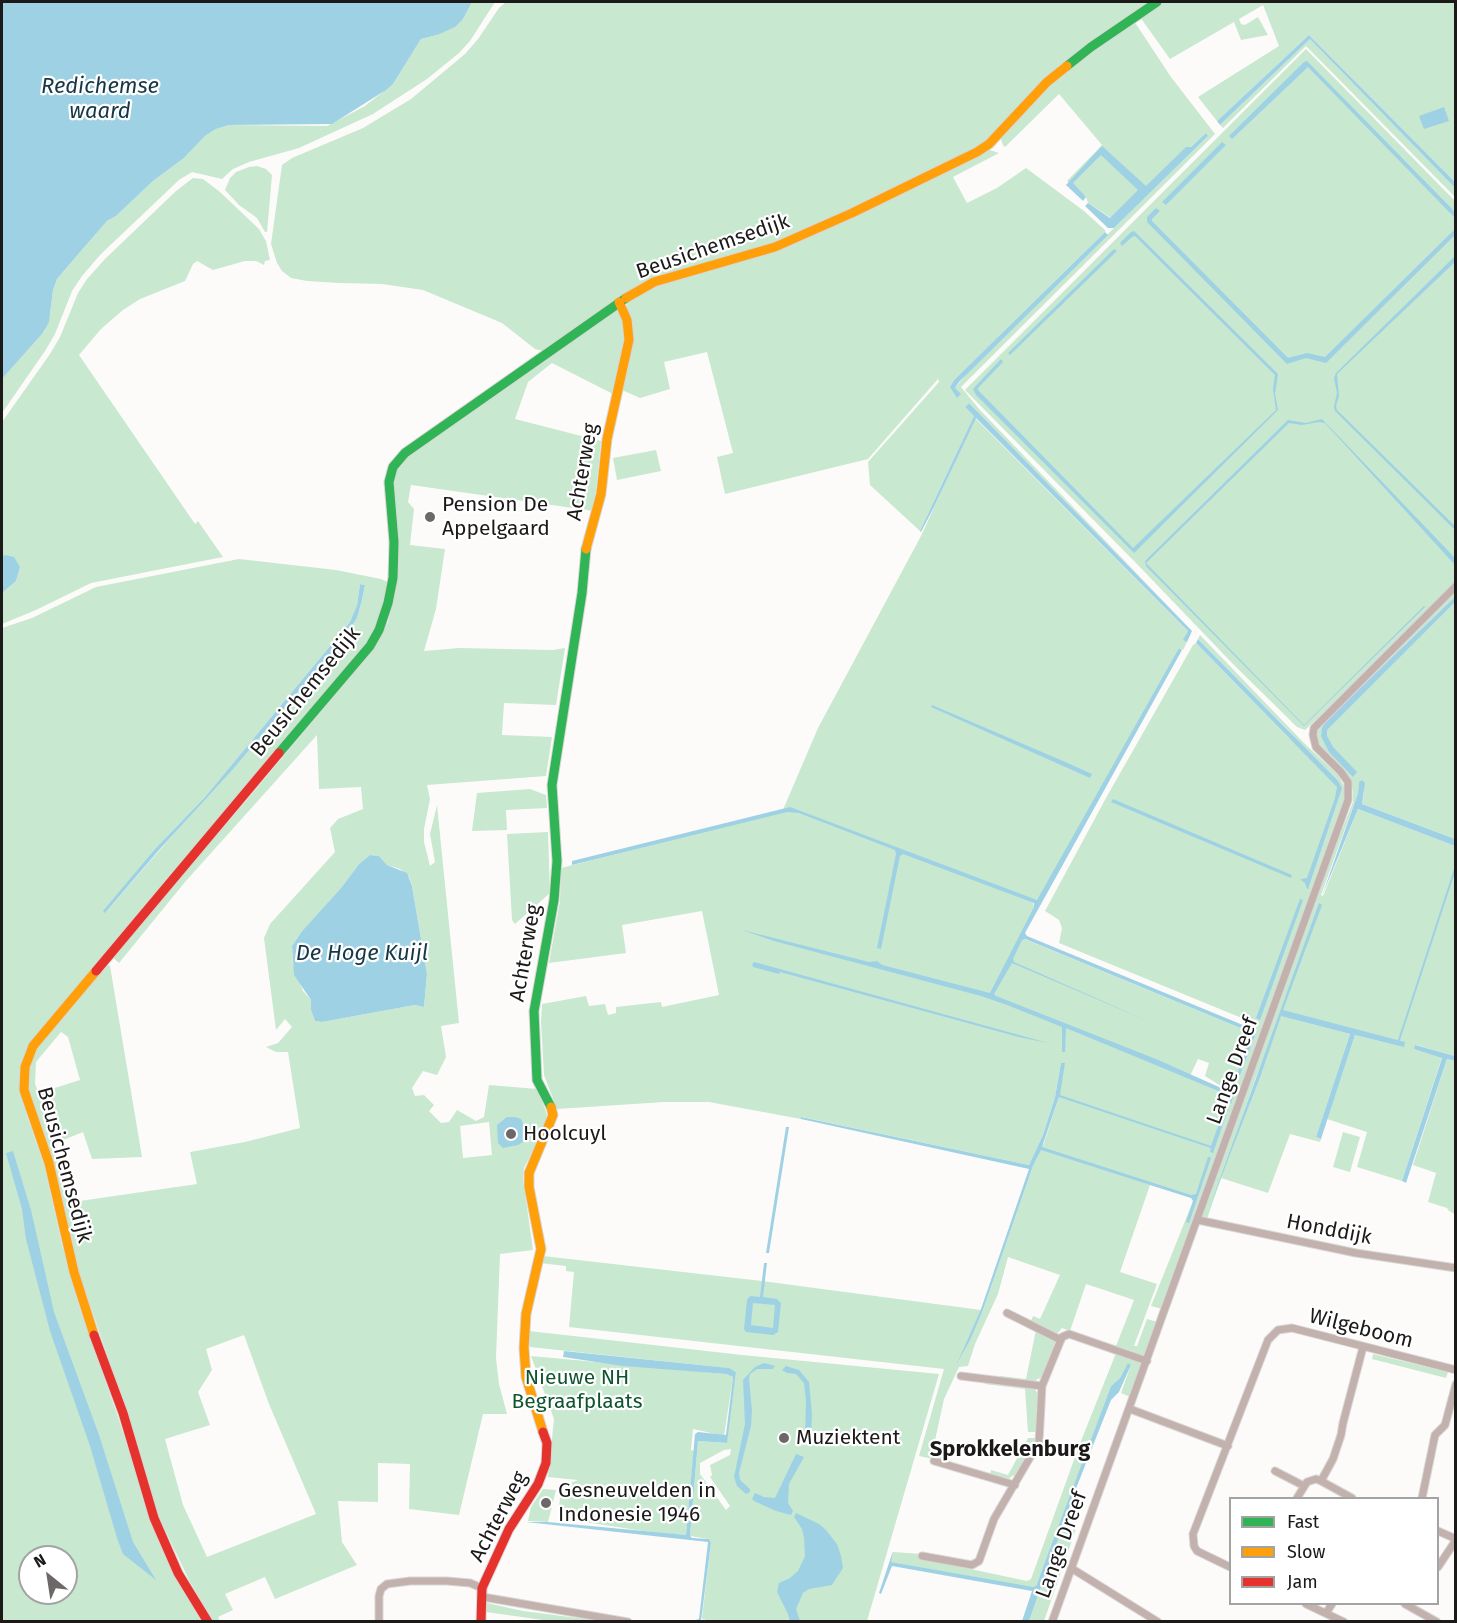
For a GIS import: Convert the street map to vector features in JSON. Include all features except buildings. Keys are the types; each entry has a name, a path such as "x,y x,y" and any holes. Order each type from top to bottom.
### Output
{"street":[{"name":"Beusichemsedijk","path":"208,1622 191,1597 157,1526 123,1413 87,1318 49,1163 24,1090 23,1079 27,1056 40,1036 370,646 380,630 393,578 394,542 389,482 393,467 405,453 619,302 654,282 775,247 852,213 977,152 989,144 1047,82 1091,47 1157,2"},
{"name":"Achterweg","path":"482,1592 513,1521 543,1474 546,1457 545,1435 526,1377 524,1348 526,1314 541,1249 529,1187 530,1173 533,1160 544,1140 553,1115 550,1104 537,1080 534,1011 554,900 557,861 552,785 582,593 584,556 601,494 607,439 629,340 627,320 619,302"},
{"name":"Lange Dreef","path":"1052,1622 1348,800 1348,782 1316,747 1314,728 1455,586"},
{"name":"Honddijk","path":"1198,1220 1356,1253 1455,1268"},
{"path":"1007,1313 1061,1340"},
{"name":"Wilgeboom","path":"1229,1567 1197,1551 1193,1534 1268,1340 1278,1330 1292,1328 1455,1370"},
{"path":"922,1556 972,1565 977,1563 994,1519 1039,1442 1042,1386 1064,1336 1069,1334 1147,1361"},
{"path":"1322,1482 1341,1435 1363,1347"},
{"path":"961,1376 1042,1386"},
{"path":"1422,1497 1435,1436 1445,1425 1455,1384"},
{"path":"1130,1409 1228,1446"},
{"path":"933,1461 1015,1485"},
{"path":"1275,1471 1304,1486"},
{"path":"1298,1497 1311,1480 1322,1482 1350,1497"},
{"path":"1439,1532 1455,1540 1439,1564"},
{"path":"1071,1568 1158,1622"},
{"path":"379,1622 381,1589 387,1584 410,1581 470,1583 482,1592 628,1622"},
{"path":"481,1622 482,1592"},
{"path":"1308,1605 1344,1622"},
{"path":"1326,1613 1331,1605"},
{"path":"1410,1605 1437,1622"}],"green space":[{"path":"472,2 495,2 470,41 427,79 373,114 299,148 249,162 233,169 222,179 192,172 179,180 101,254 82,276 72,291 55,334 2,413 2,379 44,332 57,279 107,221 116,216 153,181 184,158 205,136 216,129 229,125 327,126 365,106 393,84 421,39 437,35 463,19"},
{"path":"506,2 1150,2 1134,13 980,146 838,215 774,242 667,273 648,281 543,351 535,349 502,323 423,290 382,284 307,281 291,278 282,271 271,244 282,165 292,158 363,128 411,99 465,54"},
{"path":"1162,2 1455,2 1455,182 1309,35 1217,121 1198,97 1279,46 1263,5 1239,19 1241,24 1245,25 1258,17 1268,35 1241,40 1234,22 1170,59 1140,17"},
{"path":"1134,21 1171,77 1215,134 961,387 980,410 1192,631 969,403 965,407 974,416 920,531 870,485 868,462 939,382 938,379 868,459 725,494 717,457 733,453 707,352 664,362 670,389 640,398 622,390 631,342 627,305 629,300 653,286 742,260 987,149 999,153 953,177 967,203 997,188 1026,168 1084,211 1106,231 955,379 955,388 972,367 1208,136 1206,133 1113,219 1088,203 1086,197 1067,181 1102,145 1059,94 1005,147 1003,145 1001,139 1003,136 1057,79"},
{"path":"1310,39 1455,188 1455,197 1306,46 1223,128 1220,125"},
{"path":"1306,49 1455,201 1455,586 1305,730 1297,727 1233,664 965,390"},
{"path":"257,166 266,169 272,175 267,232 257,218 239,205 225,190 230,178 236,172"},
{"path":"193,178 203,179 220,192 259,229 266,241 270,260 265,261 264,265 256,261 245,261 213,270 197,261 193,264 185,281 140,299 123,310 101,329 79,355 195,524 198,521 223,557 91,583 2,624 2,593 16,581 20,567 5,555 2,556 2,422 50,354 60,337 78,293 87,279 176,191"},
{"path":"614,309 625,318 627,340 613,394 552,363 528,382 515,419 601,441 594,511 411,485 408,502 414,509 410,545 445,549 436,609 424,651 459,648 553,650 565,648 556,705 504,703 502,735 552,737 546,776 427,785 430,799 424,842 430,866 435,862 430,834 437,805 459,1023 441,1026 446,1057 437,1075 423,1071 412,1088 415,1096 424,1095 434,1105 429,1111 441,1123 449,1122 457,1110 476,1121 484,1117 489,1085 538,1089 547,1115 542,1133 524,1168 523,1179 533,1250 500,1254 496,1358 499,1384 507,1414 483,1414 459,1515 409,1509 410,1464 378,1463 378,1502 338,1501 342,1542 357,1565 275,1599 265,1577 225,1594 233,1610 218,1617 220,1621 213,1621 189,1580 158,1515 79,1272 53,1165 28,1093 28,1065 44,1037 105,963 110,966 142,1157 92,1159 83,1132 56,1143 73,1202 197,1184 190,1152 245,1142 300,1128 288,1052 276,1052 266,1047 278,1043 292,1027 285,1019 276,1030 264,938 270,924 335,852 330,828 338,819 363,809 361,787 319,789 317,735 185,882 119,963 111,956 246,801 376,646 388,622 396,585 398,542 393,482 394,473 401,460","holes":["370,855 379,856 387,865 400,869 409,877 427,974 424,1007 415,1005 322,1022 315,1021 311,1010 311,1000 303,991 293,965 292,946 359,864","61,1032 68,1037 80,1080 39,1093 35,1084 36,1062","489,1122 492,1155 463,1158 460,1126","244,1335 269,1404 316,1514 207,1557 183,1505 165,1439 210,1425 198,1392 212,1370 206,1349"]},
{"path":"975,418 1188,631 1184,640 1187,642 1183,650 1179,648 1098,800 1039,899 1032,899 1034,907 1022,938 1250,1032 1251,1035 1240,1063 1239,1078 1256,1032 1248,1027 1249,1021 1059,943 1062,928 1059,920 1045,911 1106,798 1196,643 1322,769 1290,732 1198,639 1200,635 1339,776 1345,789 1346,800 1162,1309 1151,1306 1193,1201 1192,1198 1150,1185 1120,1272 1157,1284 1134,1346 1137,1346 1147,1319 1158,1322 1130,1397 1121,1393 1131,1365 1128,1364 1120,1378 1111,1386 1035,1588 890,1562 890,1560 893,1552 922,1554 928,1560 1027,1581 1031,1579 1079,1446 1116,1353 1133,1358 1135,1352 1116,1346 1134,1300 1086,1284 1070,1331 1062,1328 1057,1334 1031,1321 1033,1316 1040,1319 1060,1275 1008,1257 998,1294 975,1344 968,1366 959,1367 944,1399 932,1454 948,1459 947,1462 919,1456 944,1369 569,1327 574,1272 566,1271 566,1266 540,1263 543,1256 762,1281 981,1310 957,1366 983,1310 1033,1166 1044,1143 1060,1094 1061,1063 1055,1097 1043,1135 1029,1165 802,1117 801,1119 709,1102 664,1102 557,1109 544,1075 541,1021 542,1004 586,996 589,1006 605,1004 608,1015 616,1013 616,1007 661,1002 662,1007 719,995 702,911 622,925 626,953 549,963 560,901 561,868 782,812 818,728 921,536","holes":["1198,1059 1209,1063 1205,1076 1229,1091 1234,1087 1228,1102 1228,1095 1189,1078"]},
{"path":"656,450 661,471 617,480 613,458"},
{"path":"239,559 336,570 390,583 380,628 42,1029 21,1072 20,1084 27,1116 44,1165 62,1245 80,1309 153,1525 174,1575 203,1621 2,1621 2,628 32,618 96,587","holes":["360,584 365,585 357,618 347,634 106,912 104,911 154,850 205,797 350,622 357,605"]},
{"path":"1455,590 1455,839 1362,804 1364,792 1359,782 1358,793 1321,895 1323,896 1358,809 1455,846 1455,1056 1416,1045 1414,1049 1442,1057 1402,1181 1357,1167 1367,1132 1327,1119 1355,1035 1404,1047 1281,1016 1350,1034 1316,1137 1321,1139 1320,1142 1290,1134 1268,1193 1221,1178 1207,1219 1202,1218 1208,1194 1317,893 1353,802 1350,778 1317,743 1316,729","holes":["1276,1029 1260,1078 1222,1175 1256,1077"]},
{"path":"530,789 546,795 547,808 506,810 507,830 472,831 477,793"},
{"path":"548,832 550,893 515,924 512,920 507,834"},
{"path":"1447,1059 1455,1061 1455,1214 1447,1208 1428,1202 1436,1173 1413,1165"},
{"path":"1343,1132 1360,1137 1350,1172 1333,1167"},
{"path":"1036,1330 1057,1341 1042,1378 1036,1381 1000,1379 1000,1376 1026,1379"},
{"path":"529,1331 939,1374 867,1621 704,1622 705,1619 703,1620 702,1617 711,1543 709,1539 690,1536 698,1441 726,1443 736,1372 728,1368 530,1347","holes":["731,1449 730,1455 710,1465 712,1475 710,1477 730,1506 726,1510 700,1474 700,1463 724,1450"]},
{"path":"1373,1354 1448,1372 1446,1378 1372,1359"},
{"name":"Nieuwe NH Begraafplaats","path":"531,1356 726,1374 733,1377 724,1436 693,1429 691,1450 694,1451 686,1535 657,1533 558,1518 561,1487 578,1480 548,1477 554,1419"},
{"path":"985,1382 1033,1387 1039,1395 1036,1408 1036,1432 1028,1432 1025,1389 985,1384"},
{"path":"1028,1438 1037,1438 1017,1475 1008,1480 990,1475 991,1470 1008,1475"},
{"path":"543,1489 556,1490 548,1522 528,1521 531,1507"},
{"path":"1063,1525 1076,1529 1044,1621 1029,1621"},
{"path":"487,1603 523,1611 601,1621 550,1621 486,1612"}],"water":[{"name":"Redichemse waard","path":"2,2 472,2 463,19 455,27 421,39 393,84 332,124 229,125 205,136 184,158 153,181 116,216 107,221 57,279 53,290 49,322 43,333 2,379"},
{"path":"1309,35 1455,182 1455,188 1310,39 1220,125 1217,121"},
{"path":"1307,61 1455,212 1455,218 1308,67 1232,139 1229,136"},
{"path":"1444,107 1449,121 1424,129 1419,116"},
{"path":"1206,133 1208,136 1114,228 1108,228 1085,206 1088,203 1110,218 1138,190 1101,155 1073,183 1086,197 1083,201 1066,185 1102,146 1146,186 1186,147 1191,147"},
{"path":"1222,142 1226,145 1166,205 1162,202"},
{"path":"1156,208 1160,211 1152,221 1288,358 1307,353 1325,357 1455,229 1455,235 1326,363 1306,358 1287,364 1147,222 1147,217"},
{"path":"1134,231 1278,374 1275,394 1278,410 1134,553 976,395 973,389 1001,359 1003,362 978,390 1133,548 1276,410 1273,389 1275,375 1135,236 1122,246 1120,243"},
{"path":"1105,232 1108,235 959,382 955,388 961,394 957,398 950,387 955,379"},
{"path":"1114,249 1117,251 1010,355 1008,353"},
{"path":"1455,256 1455,262 1337,374 1339,396 1336,406 1337,410 1455,526 1455,530 1335,411 1337,393 1334,378 1336,373"},
{"path":"969,403 1192,631 1187,642 1183,640 1188,631 976,418 934,507 920,531 974,416 965,407"},
{"path":"1322,419 1455,558 1455,565 1325,423 1319,422 1302,425 1289,423 1146,563 1304,725 1425,607 1304,726 1146,566 1145,561 1288,420 1306,423"},
{"path":"2,556 14,557 20,567 16,581 2,593"},
{"path":"360,584 365,585 362,600 357,618 347,634 233,769 105,913 103,911 154,850 205,797 350,622 357,605"},
{"path":"1455,597 1455,602 1327,730 1327,736 1333,747 1357,772 1353,777 1329,752 1321,736 1322,728 1326,721"},
{"path":"1198,639 1338,781 1342,788 1308,889 1301,879 1307,878 1337,787 1196,643"},
{"path":"1179,648 1182,650 1025,933 1027,936 1255,1030 1256,1033 1239,1078 1236,1077 1251,1035 1250,1032 1025,939 1022,940 1013,959 1014,962 1150,1022 1012,963 994,994 1156,1059 1228,1091 1236,1086 1231,1104 1228,1102 1228,1095 1066,1028 1065,1052 1062,1052 1062,1027 1007,1005 774,941 742,930 869,962 877,961 882,965 990,993 1034,907 1034,903 903,854 900,856 881,949 877,948 895,850 799,813 787,812 572,865 572,861 790,807 1037,900"},
{"path":"932,705 1092,774 1090,778 931,707"},
{"path":"1362,780 1365,783 1362,804 1455,839 1455,846 1358,809 1322,896 1358,793 1359,782"},
{"path":"1113,799 1292,875 1291,878 1111,802"},
{"name":"De Hoge Kuijl","path":"370,855 379,856 387,865 407,873 412,886 427,974 424,1007 415,1005 322,1022 315,1021 311,1010 311,1000 294,975 292,946 359,864"},
{"path":"1300,899 1303,900 1260,1020 1256,1018"},
{"path":"1319,903 1322,905 1283,1010 1405,1042 1404,1047 1355,1035 1321,1139 1316,1137 1350,1034 1281,1016 1260,1078 1209,1209"},
{"path":"754,962 1048,1043 780,972 779,974 753,967"},
{"path":"1415,1045 1455,1056 1455,1061 1447,1059 1406,1183 1402,1181 1442,1058 1414,1049"},
{"path":"1061,1063 1065,1063 1060,1095 1211,1146 1225,1107 1229,1107 1213,1153 1210,1152 1211,1148 1059,1097 1042,1147 1191,1195 1196,1194 1208,1157 1210,1157 1189,1223 1186,1222 1193,1201 1191,1198 1041,1150 1033,1166 983,1310 956,1366 981,1309 1029,1169 801,1119 801,1117 1029,1165 1043,1135 1055,1097"},
{"name":"Hoolcuyl","path":"507,1117 521,1119 525,1136 523,1142 518,1145 503,1148 498,1143 497,1125"},
{"path":"786,1127 789,1127 769,1253 766,1253"},
{"path":"13,1151 31,1210 54,1312 99,1435 133,1542 156,1580 123,1554 117,1538 90,1446 50,1331 26,1239 22,1209 6,1153"},
{"path":"764,1263 767,1263 763,1297 777,1299 781,1303 778,1332 773,1335 746,1332 744,1329 747,1300 750,1296 760,1297","holes":["753,1303 775,1305 773,1328 751,1325"]},
{"path":"564,1351 729,1368 736,1372 727,1443 698,1441 690,1536 709,1539 711,1543 701,1621 692,1621 699,1619 708,1542 526,1522 686,1535 695,1434 698,1432 726,1435 733,1377 726,1374 623,1366 563,1357"},
{"path":"764,1363 775,1366 773,1369 757,1369 750,1374 749,1378 751,1426 739,1473 740,1480 750,1489 750,1492 746,1494 737,1486 734,1477 745,1424 743,1380 755,1367"},
{"path":"1128,1363 1131,1365 1119,1392 1111,1400 1077,1486 1029,1621 1022,1621 1032,1591 892,1566 881,1594 879,1593 893,1551 891,1562 1036,1586 1111,1386 1120,1378"},
{"path":"786,1366 799,1370 809,1382 812,1414 811,1438 808,1440 805,1437 804,1383 796,1374 782,1370"},
{"path":"796,1454 804,1457 789,1484 788,1503 793,1511 791,1515 754,1501 752,1499 755,1493 775,1498"},
{"path":"796,1513 826,1530 837,1544 843,1568 832,1585 809,1589 803,1593 796,1609 800,1621 790,1621 777,1592 779,1583 798,1571 805,1556 802,1529 794,1517"}],"waterway":[{"path":"1399,1040 1456,866"}],"traffic: fast":[{"path":"1067,66 1157,2"},
{"path":"279,753 370,646 379,630 393,578 394,542 389,482 393,467 405,453 626,298"},
{"path":"551,1107 537,1080 534,1011 554,900 557,861 552,785 582,593 586,549"}],"traffic: slow":[{"path":"626,298 654,282 775,247 852,213 977,152 989,144 1047,82 1067,66"},
{"path":"586,549 601,494 607,439 629,340 627,320 619,302"},
{"path":"94,1335 74,1272 49,1163 24,1090 25,1067 33,1046 96,971"},
{"path":"543,1432 526,1377 524,1348 526,1314 541,1249 529,1187 529,1173 553,1115 551,1107"}],"traffic: jam":[{"path":"96,971 279,753"},
{"path":"94,1335 123,1413 154,1518 178,1573 208,1622"},
{"path":"481,1622 482,1588 509,1529 538,1484 546,1463 547,1443 543,1432"}],"place":[{"name":"Pension De Appelgaard","path":"430,517"},
{"name":"Hoolcuyl","path":"511,1134"},
{"name":"Muziektent","path":"784,1438"},
{"name":"Gesneuvelden in Indonesie 1946","path":"546,1503"}],"district":[{"name":"Sprokkelenburg","path":"1010,1450"}]}
